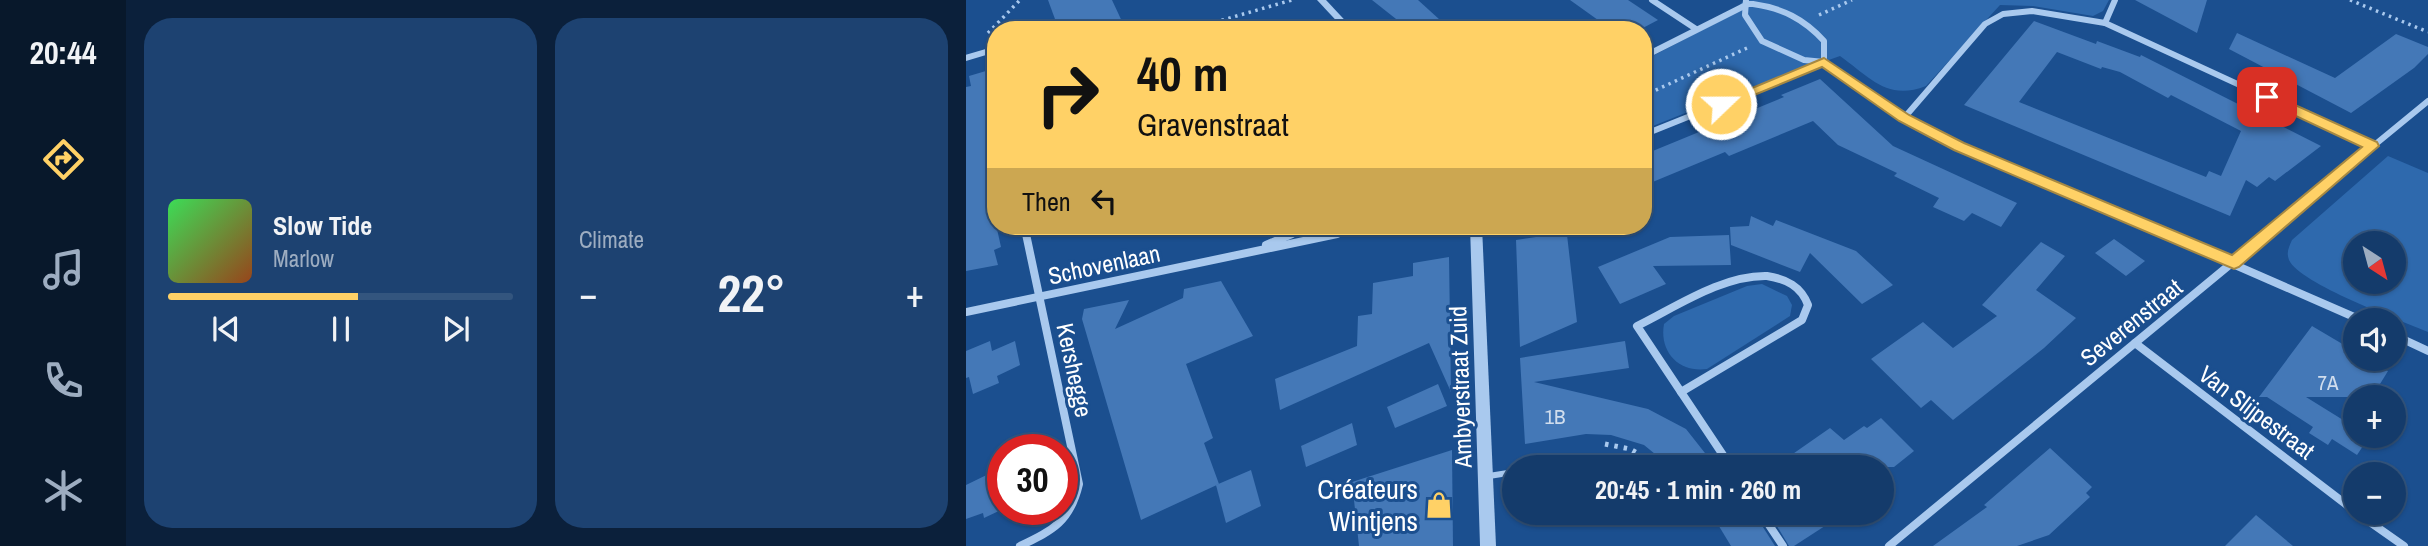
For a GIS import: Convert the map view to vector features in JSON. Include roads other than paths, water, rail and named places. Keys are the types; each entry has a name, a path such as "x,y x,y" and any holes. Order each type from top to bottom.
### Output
{"street":[{"path":"1321,0 1341,21"},
{"path":"1652,0 1696,29"},
{"path":"2105,23 2115,0"},
{"path":"1747,2 1745,15 1762,41 1804,60 1824,62 1904,118 1959,147 2343,312"},
{"path":"1652,52 1747,2 1787,11 1806,21 1824,41 1824,62"},
{"path":"1904,118 1984,24 2003,14 2032,11 2105,23 2372,146"},
{"path":"966,58 987,52"},
{"path":"1652,131 1824,62"},
{"name":"Severenstraat","path":"1889,546 2428,101"},
{"name":"Kershegge","path":"1020,546 1058,526 1075,506 1079,485 1026,235"},
{"name":"Schovenlaan","path":"1250,252 1289,235"},
{"name":"Schovenlaan","path":"966,312 1330,235"},
{"name":"Ambyerstraat Zuid","path":"1476,235 1488,546"},
{"path":"1681,393 1801,320 1808,305 1805,296 1786,282 1769,277 1748,278 1637,326 1681,393 1723,455"},
{"path":"2406,341 2428,351"},
{"name":"Van Slijpestraat","path":"2135,343 2343,502"},
{"path":"1770,525 1783,546"},
{"name":"Van Slijpestraat","path":"2374,525 2404,546"}],"lane":[{"path":"1486,477 1502,474"}],"place":[{"name":"Créateurs Wintjens","path":"1439,505"}]}
